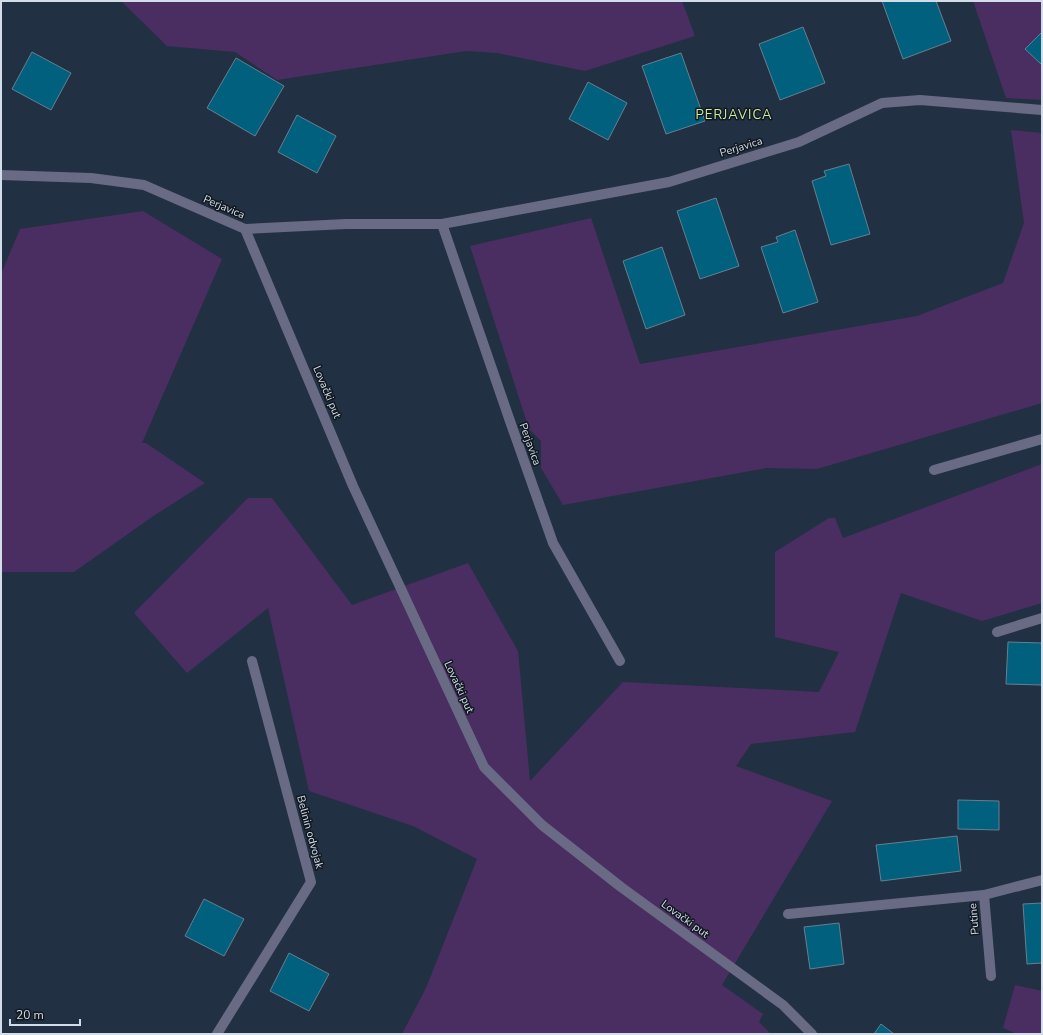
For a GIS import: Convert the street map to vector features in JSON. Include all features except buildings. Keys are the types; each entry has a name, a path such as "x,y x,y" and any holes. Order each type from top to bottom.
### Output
{"street":[{"name":"Perjavica","path":"1,175 91,178 144,185 245,229 346,224 442,224 670,182 799,142 882,103 920,100 1042,110"},
{"name":"Perjavica","path":"442,224 510,424 553,544 620,661"},
{"name":"Lovački put","path":"245,229 353,486 484,767 542,825 621,887 783,1005 812,1034"},
{"path":"934,470 1042,439"},
{"path":"997,632 1042,618"},
{"name":"Belinin odvojak","path":"217,1034 311,882 252,661"},
{"name":"Putine","path":"991,976 984,895 1042,880"},
{"path":"788,914 984,895"}],"shaded area":[{"path":"121,1 682,1 695,36 585,71 497,53 466,51 277,80 235,52 167,46"},
{"path":"973,1 1042,1 1042,100 1006,98"},
{"path":"1011,130 1042,133 1042,403 817,469 767,468 563,505 541,468 541,441 529,429 470,246 591,218 640,364 917,316 1003,283 1024,223"},
{"path":"143,211 222,259 142,443 146,443 205,483 152,517 74,572 1,572 1,274 20,229"},
{"path":"1042,464 1042,603 982,621 901,593 855,732 751,744 736,766 832,801 722,985 763,1014 759,1022 771,1034 402,1034 426,988 477,859 413,826 309,791 268,608 187,673 134,613 248,498 272,498 352,605 468,563 518,651 530,781 623,682 819,692 839,652 775,637 775,552 829,518 835,518 843,538"},
{"path":"1015,985 1042,991 1042,1034 1017,1034 1003,1028"}],"district":[{"name":"PERJAVICA","path":"734,115"}]}
